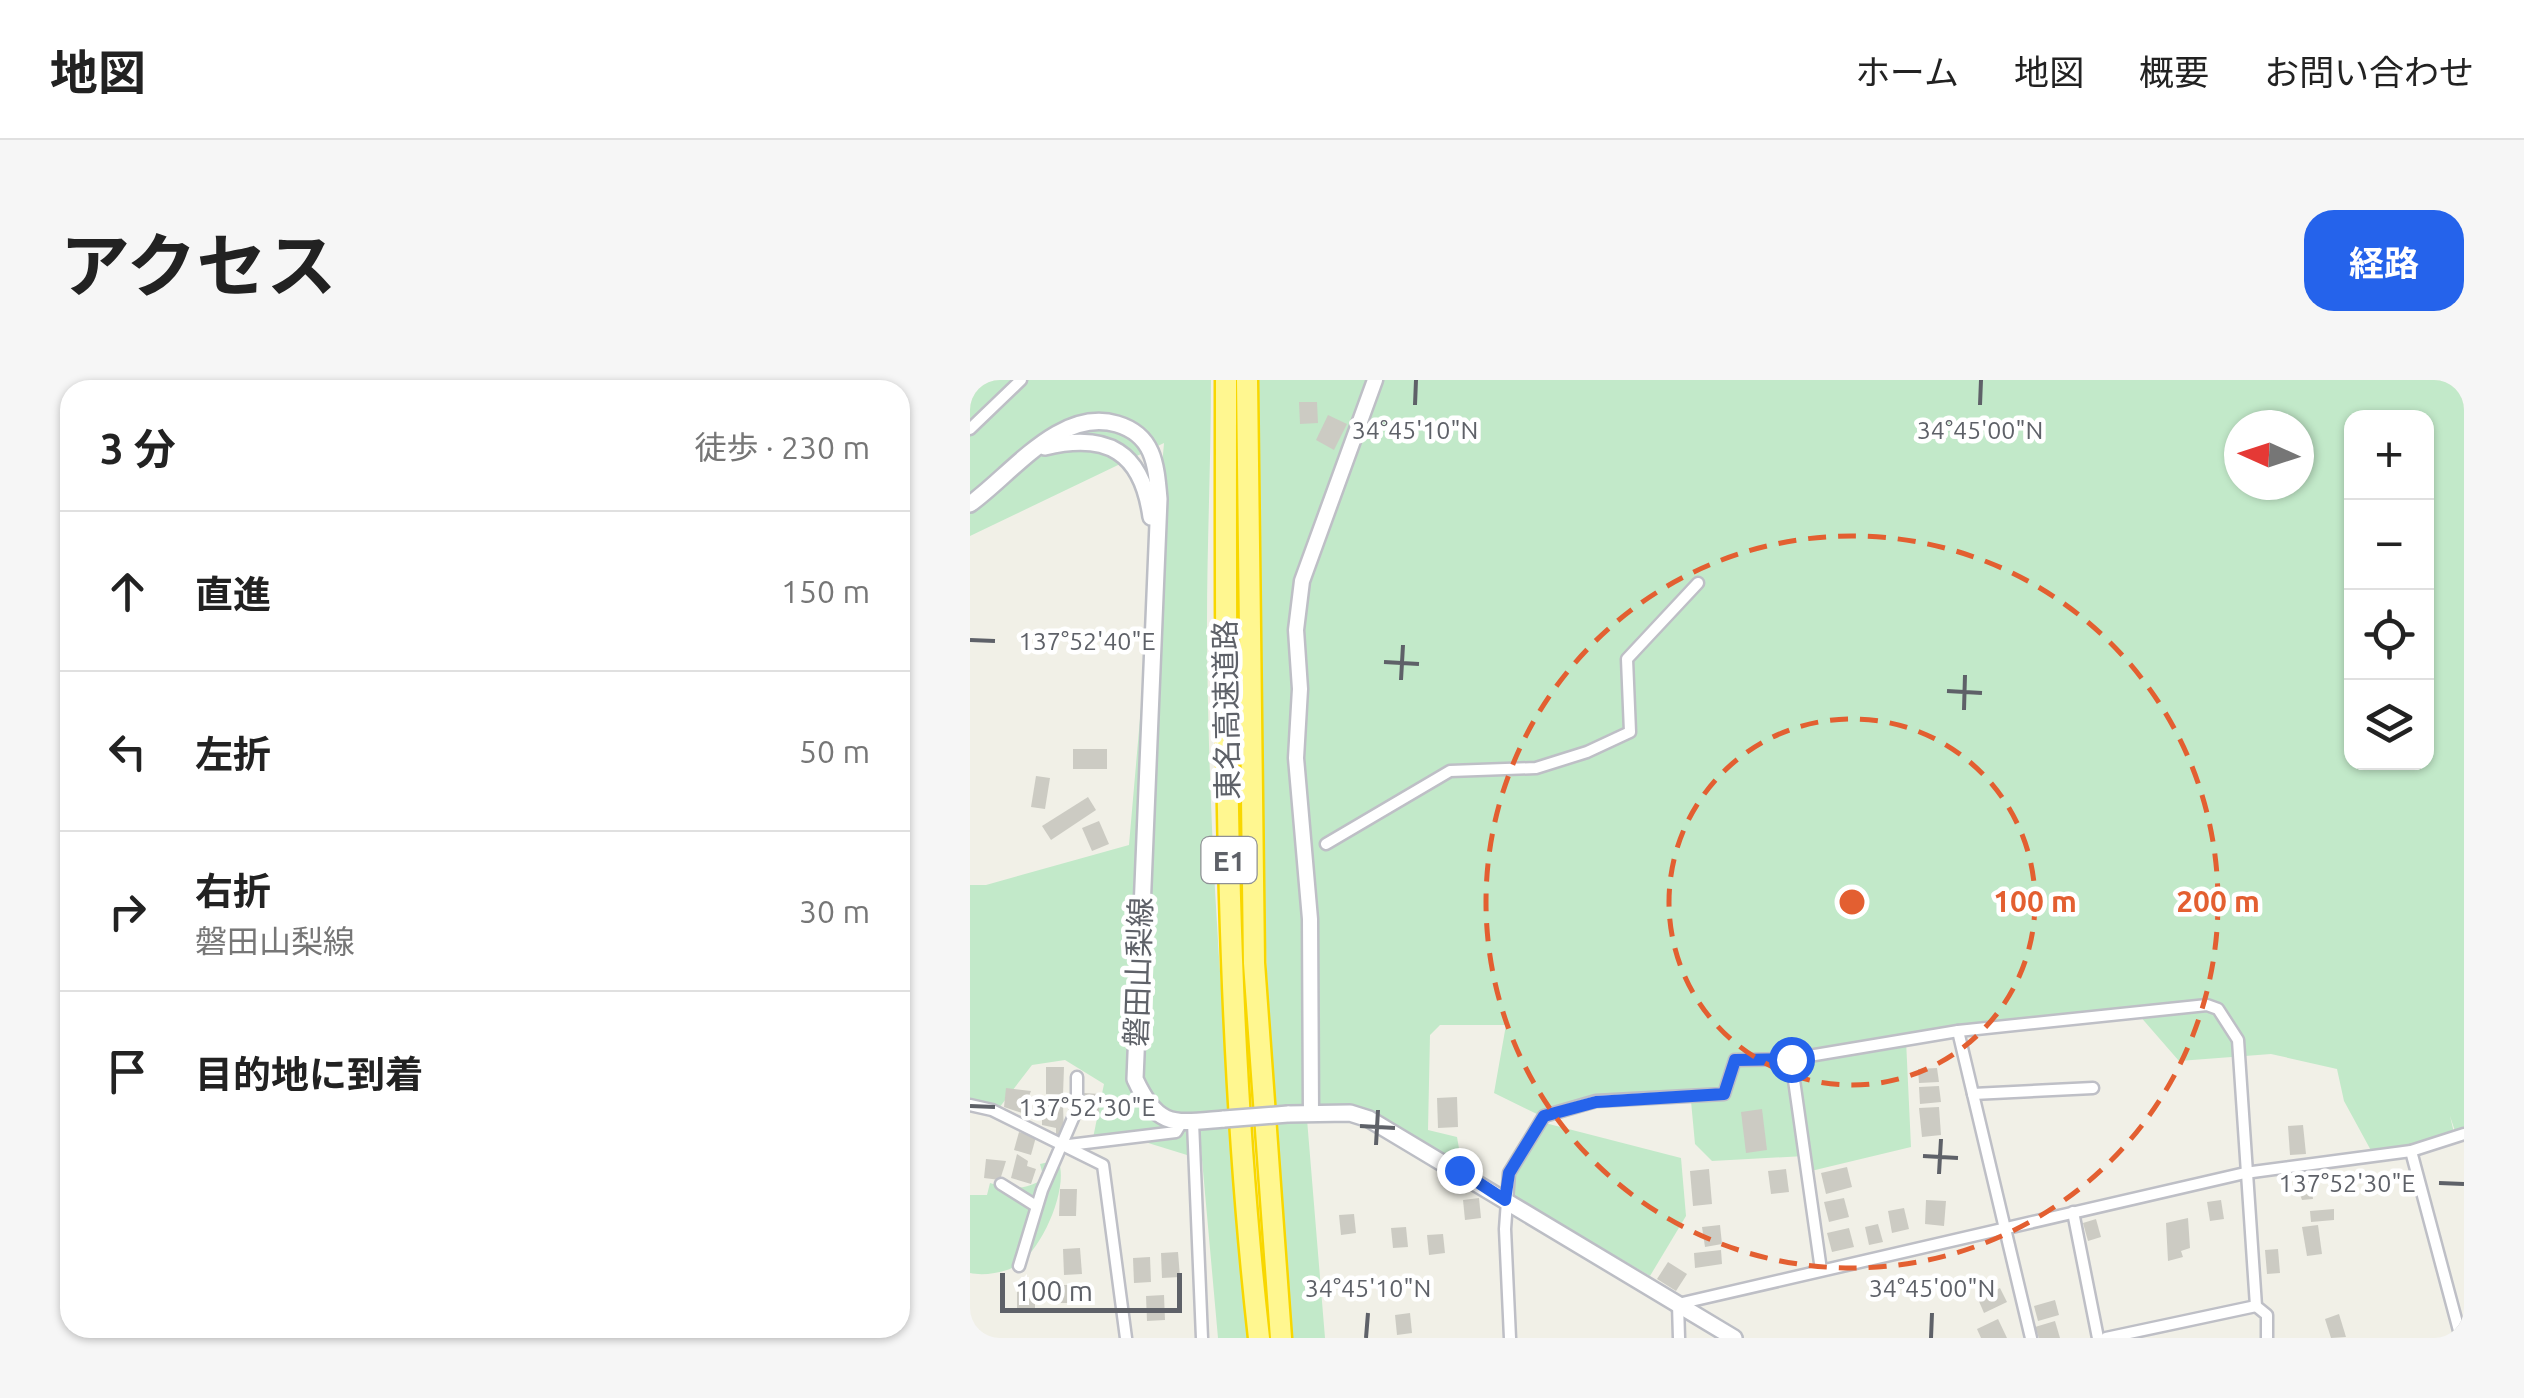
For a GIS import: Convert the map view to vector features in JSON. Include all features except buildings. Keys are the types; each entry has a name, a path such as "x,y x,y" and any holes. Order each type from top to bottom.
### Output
{"highway":[{"name":"東名高速道路","path":"1226,380 1224,686 1232,964 1259,1338"},
{"name":"東名高速道路","path":"1247,380 1254,963 1281,1338"}],"main road":[{"name":"磐田山梨線","path":"970,504 1037,449 1083,422 1108,422 1132,428 1149,444 1159,499 1154,542 1135,1079 1159,1117 1187,1122"},
{"name":"磐田山梨線","path":"1037,449 1080,441 1118,450 1134,464 1148,496 1154,542"},
{"path":"1187,1122 1311,1113 1350,1113 1369,1118 1734,1338"}],"street":[{"path":"970,429 1021,380"},
{"path":"1311,1113 1310,919 1296,758 1300,690 1296,630 1302,580 1374,380"},
{"path":"1326,844 1450,771 1536,768 1588,752 1630,732 1627,660 1698,583"},
{"path":"1510,1338 1505,1200 1509,1173 1544,1116 1596,1102 1724,1094 1735,1060 1791,1059 1958,1031 2207,1005 2218,1009 2238,1040 2256,1306 2268,1315 2267,1338"},
{"path":"1958,1031 2030,1338"},
{"path":"1791,1059 1821,1270"},
{"path":"1020,1266 1036,1206 1077,1110 1077,1077"},
{"path":"1973,1094 2094,1088"},
{"path":"970,1105 992,1110 1103,1165 1126,1338"},
{"path":"1064,1146 1176,1132 1187,1122"},
{"path":"1187,1122 1202,1338"},
{"path":"1679,1338 1678,1304 2245,1173 2411,1151 2464,1134"},
{"path":"2411,1151 2461,1338"},
{"path":"1001,1184 1036,1206"},
{"path":"2072,1212 2098,1338"},
{"path":"2106,1338 2256,1306"}],"green space":[{"path":"970,380 1211,380 1207,624 1211,803 1227,1071 1253,1338 1218,1338 1198,1115 1187,1155 1132,1138 1092,1143 1104,1084 1065,1060 1032,1065 999,1108 970,1105 970,885 986,885 1129,845 1164,443 970,536"},
{"path":"1258,380 2464,380 2464,1135 2457,1137 2450,1116 2455,1137 2374,1156 2344,1101 2337,1069 2271,1054 2179,1061 2132,1007 2070,1020 1906,1040 1911,1147 1811,1171 1805,1156 1712,1161 1695,1144 1691,1101 1726,1099 1740,1061 1724,1094 1618,1100 1539,1115 1494,1093 1506,1025 1440,1025 1430,1035 1428,1130 1457,1137 1462,1166 1372,1120 1306,1107 1325,1338 1287,1338 1267,979 1260,740"},
{"path":"1545,1123 1681,1158 1686,1216 1650,1276 1510,1194 1511,1170"},
{"path":"1058,1160 1061,1171 1057,1201 1035,1247 1011,1268 987,1274 970,1273 970,1195 987,1195 990,1183 1017,1188 1037,1183 1044,1179 1040,1164"}],"route":[{"path":"1459,1170 1505,1200 1509,1173 1544,1116 1596,1102 1724,1094 1735,1060 1791,1059"}]}
